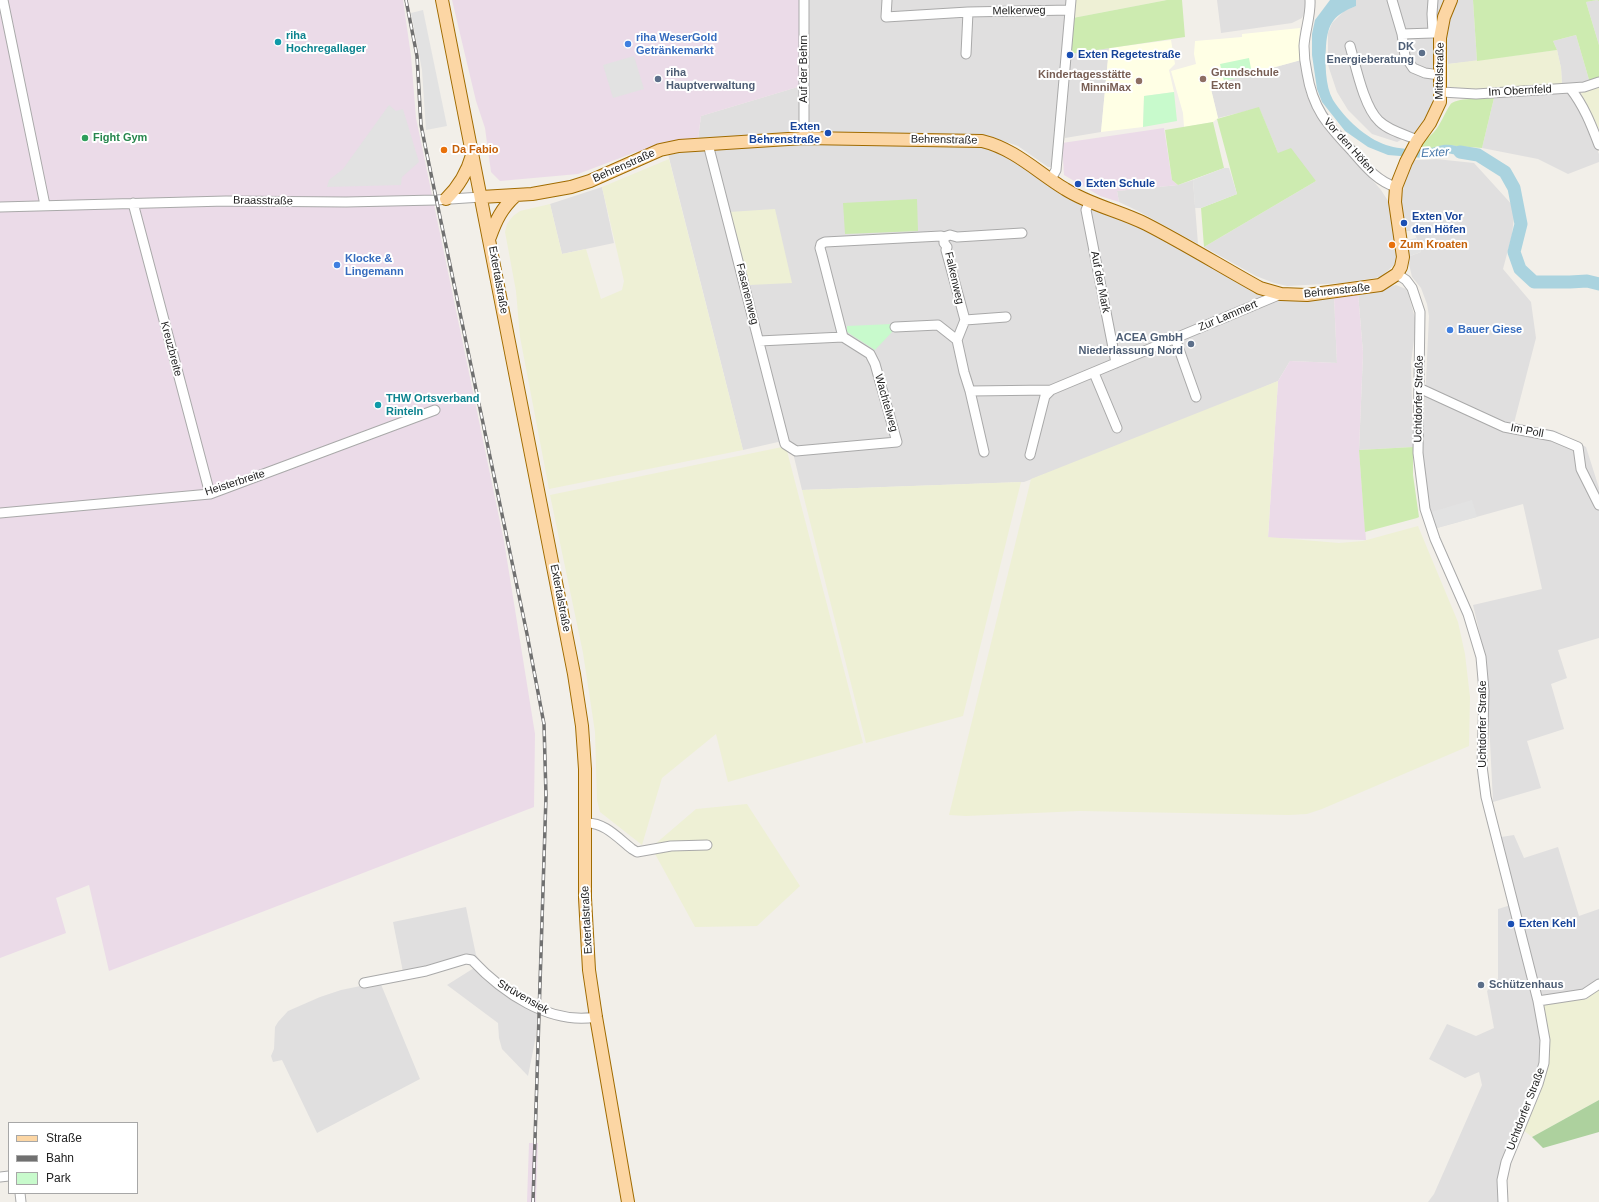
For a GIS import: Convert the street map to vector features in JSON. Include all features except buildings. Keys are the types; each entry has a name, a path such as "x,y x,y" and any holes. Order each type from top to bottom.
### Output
{"main road":[{"name":"Extertalstraße","path":"442,0 490,238 516,380 574,674 582,726 585,769 586,923 589,970 628,1202"},
{"name":"Mittelstraße","path":"1397,274 1401,267 1403,257 1395,202 1396,187 1406,162 1438,109 1441,92 1437,33 1451,0"},
{"name":"Behrenstraße","path":"481,197 543,193 571,187 590,181 660,150 679,146 804,138 982,141 996,144 1014,153 1066,189 1090,201 1145,224 1260,288 1281,294 1307,295 1373,287 1380,285 1397,274"},
{"path":"446,199 462,180 468,169 472,154"},
{"path":"490,238 499,215 515,196"}],"street":[{"path":"3,0 45,206"},
{"name":"Auf der Behrn","path":"804,0 804,138"},
{"name":"Melkerweg","path":"887,0 886,17 968,12 1070,10"},
{"path":"1051,179 1056,170 1071,0"},
{"name":"Vor den Höfen","path":"1310,0 1310,11 1304,47 1308,84 1315,104 1328,125 1371,172 1386,184 1396,187"},
{"path":"1392,0 1402,34 1404,56 1413,68 1440,75"},
{"path":"1402,34 1437,33 1432,14 1433,0"},
{"path":"966,54 968,12"},
{"path":"1350,46 1370,109 1379,122 1418,140"},
{"name":"Im Obernfeld","path":"1441,92 1476,94 1584,87 1599,82"},
{"path":"1570,88 1586,113 1599,145"},
{"name":"Fasanenweg","path":"708,144 785,444"},
{"name":"Braasstraße","path":"0,207 266,201 353,202 481,197"},
{"name":"Auf der Mark","path":"1090,201 1086,210 1116,363"},
{"name":"Kreuzbreite","path":"132,203 210,494"},
{"name":"Falkenweg","path":"843,337 820,248 821,244 825,242 944,237 950,234 956,237 1022,233"},
{"name":"Falkenweg","path":"944,237 944,243 947,247 946,250 965,320 957,340"},
{"name":"Uchtdorfer Straße","path":"1397,274 1406,280 1412,288 1420,312 1418,453 1425,509 1435,539 1468,614 1481,657 1484,691 1482,766 1486,797 1538,1001 1545,1040 1544,1063 1538,1084 1506,1162 1502,1180 1503,1202"},
{"name":"Zur Lammert","path":"1051,390 1281,294"},
{"name":"Falkenweg","path":"965,320 1006,317"},
{"path":"895,327 938,325 957,340 984,452"},
{"path":"759,340 843,337"},
{"name":"Wachtelweg","path":"785,444 796,451 897,442 875,364 870,354 843,337"},
{"path":"1175,338 1196,398"},
{"path":"1094,373 1117,428"},
{"name":"Im Poll","path":"1419,388 1504,427 1552,436 1578,447 1581,469 1599,505"},
{"path":"970,391 1051,390"},
{"path":"1030,455 1045,396 1051,390"},
{"name":"Heisterbreite","path":"0,513 210,494 435,410"},
{"path":"586,823 601,825 637,852 671,846 707,845"},
{"name":"Strüvensiek","path":"364,983 404,976 466,960 472,960 498,984 540,1009 570,1018 596,1017"},
{"path":"1538,1001 1584,994 1599,984"}],"shaded area":[{"path":"0,0 403,0 411,56 416,118 504,541 535,734 534,807 109,971 89,885 56,898 66,933 0,958"},
{"path":"452,0 802,0 801,86 701,116 698,139 636,152 578,174 500,181 491,172 485,128 476,101"},
{"path":"809,0 1068,0 1052,167 1048,167 1018,146 989,136 974,134 807,132"},
{"path":"1075,0 1167,0 1073,18"},
{"path":"1217,0 1306,0 1307,6 1302,18 1292,23 1221,33"},
{"path":"1356,0 1447,0 1434,104 1416,132 1397,142 1372,134 1348,110 1337,92 1328,65 1328,33 1332,23 1344,11 1356,6"},
{"path":"1456,0 1473,0 1477,61 1448,64 1446,30"},
{"path":"1599,1 1599,45 1586,2"},
{"path":"423,10 447,126 426,130 422,70 411,13"},
{"name":"Grundschule Exten","path":"1300,28 1299,45 1301,60 1210,85 1218,118 1213,122 1184,127 1183,113 1171,71 1196,64 1194,54 1195,41 1242,37 1242,34"},
{"path":"1576,35 1590,83 1562,85 1561,68 1557,50 1553,41"},
{"name":"Kindertagesstätte MinniMax","path":"1171,40 1175,64 1169,70 1174,92 1144,96 1143,127 1101,132 1109,48"},
{"path":"1109,48 1101,132 1065,138 1070,54"},
{"path":"1557,50 1561,68 1562,85 1475,89 1450,87 1448,64"},
{"path":"634,56 644,89 613,98 603,65"},
{"path":"1301,60 1304,84 1308,99 1316,113 1381,190 1390,204 1398,256 1396,263 1381,277 1343,283 1287,286 1256,276 1204,247 1316,181 1278,153 1259,108 1218,118 1210,85"},
{"path":"801,86 800,131 698,139 701,116"},
{"path":"1599,87 1599,129 1581,93"},
{"path":"1560,91 1568,93 1576,100 1589,127 1599,154 1599,162 1568,174 1538,159 1482,148 1494,98"},
{"path":"389,105 396,111 403,109 419,162 402,177 401,185 327,187 329,180 343,169"},
{"path":"1164,128 1172,180 1178,185 1117,191 1119,202 1100,196 1064,175 1062,143"},
{"path":"808,143 970,145 984,147 1001,153 1199,259 1261,294 1334,296 1337,363 1290,361 1278,381 1158,432 1024,482 802,490 793,453 778,442 743,450 668,154"},
{"path":"669,159 743,450 549,489 520,337 516,291 505,232 507,224 513,216 520,211 550,204 562,254 586,249 601,299 622,290 624,281 602,187"},
{"path":"1436,159 1474,163 1515,208 1512,235 1503,269 1531,302 1536,338 1514,423 1556,431 1586,447 1599,488 1599,638 1558,650 1567,678 1551,684 1564,729 1527,741 1541,788 1493,802 1486,661 1473,605 1542,589 1523,504 1437,528 1431,512 1422,466 1429,316 1427,304 1421,288 1412,277 1409,264 1410,256 1421,252 1414,231 1406,231 1401,201 1404,184 1414,160"},
{"path":"1224,168 1229,168 1237,194 1201,208 1195,208 1193,180"},
{"path":"1193,180 1198,244 1119,202 1117,191 1178,185"},
{"path":"602,187 614,243 562,254 550,204"},
{"path":"775,209 792,283 749,285 729,212"},
{"path":"1416,238 1421,252 1410,256 1407,240"},
{"path":"1396,285 1406,289 1415,318 1415,333 1411,362 1413,447 1359,450 1363,353 1358,293"},
{"path":"1358,293 1363,353 1359,450 1366,540 1268,538 1278,381 1290,361 1337,363 1334,296"},
{"path":"1278,381 1268,537 1339,543 1363,541 1418,526 1458,622 1465,654 1470,697 1469,746 1307,814 1289,815 1080,811 966,816 949,815 1031,479"},
{"path":"782,447 787,451 863,743 728,782 716,734 662,778 642,845 600,812 597,800 595,732 583,653 550,495"},
{"path":"1021,482 963,716 866,743 802,490"},
{"path":"1472,500 1477,517 1437,528 1431,512"},
{"path":"747,804 800,886 757,926 695,927 654,852 654,845 696,809"},
{"path":"1514,835 1524,858 1558,847 1579,916 1599,909 1599,979 1586,989 1549,996 1549,1042 1547,1069 1538,1099 1523,1130 1518,1127 1499,1202 1428,1202 1434,1194 1482,1085 1479,1072 1465,1078 1429,1059 1447,1024 1476,1036 1494,1028 1487,991 1498,979 1498,909 1517,903 1501,837"},
{"path":"466,907 476,955 488,971 511,989 538,1004 536,1036 528,1076 502,1049 499,1038 498,1023 447,985 474,968 467,955 441,964 403,972 393,922"},
{"path":"380,982 420,1079 317,1133 282,1060 273,1062 271,1056 274,1049 275,1027 288,1011 320,997 341,990"},
{"path":"1599,987 1599,1100 1532,1137 1523,1130 1538,1099 1547,1069 1549,1042 1543,1006 1544,1003 1587,999"},
{"path":"529,1143 538,1143 536,1202 527,1202"}],"green space":[{"path":"1167,0 1182,0 1185,37 1070,54 1073,18"},
{"path":"1473,0 1597,0 1586,2 1599,45 1599,80 1590,83 1576,35 1553,41 1557,50 1477,61"},
{"path":"1249,58 1252,74 1224,81 1220,64"},
{"path":"1174,92 1177,121 1143,127 1144,96"},
{"path":"1494,98 1482,148 1444,145 1431,149 1418,150 1423,142 1436,129 1453,102 1470,99"},
{"path":"1259,107 1278,153 1291,148 1316,181 1204,247 1201,208 1237,194 1217,119"},
{"path":"1213,122 1224,168 1178,185 1172,180 1165,130"},
{"path":"917,199 918,231 845,234 843,203"},
{"path":"892,324 892,332 875,350 847,332 847,326"},
{"path":"1413,447 1413,475 1419,517 1365,532 1359,450"},
{"path":"1599,1100 1599,1132 1543,1148 1532,1137"}],"water":[{"path":"1330,0 1356,0 1356,6 1337,16 1334,20 1328,31 1326,46 1326,74 1328,88 1333,100 1350,121 1371,138 1390,146 1416,150 1443,145 1452,145 1461,147 1478,155 1467,157 1447,153 1424,158 1388,155 1368,147 1345,131 1322,102 1317,89 1312,55 1312,34 1315,20"}],"waterway":[{"name":"Exter","path":"1460,152 1478,155 1505,172 1514,188 1521,224 1514,252 1520,269 1534,282 1587,281 1599,284"}],"railway":[{"path":"406,0 417,56 421,125 527,634 544,724 546,796 533,1202"}],"place":[{"name":"riha Hochregallager","path":"278,42"},
{"name":"riha WeserGold Getränkemarkt","path":"628,44"},
{"name":"DK Energieberatung","path":"1422,53"},
{"name":"Exten Regetestraße","path":"1070,55"},
{"name":"riha Hauptverwaltung","path":"658,79"},
{"name":"Grundschule Exten","path":"1203,79"},
{"name":"Kindertagesstätte MinniMax","path":"1139,81"},
{"name":"Exten Behrenstraße","path":"828,133"},
{"name":"Fight Gym","path":"85,138"},
{"name":"Da Fabio","path":"444,150"},
{"name":"Exten Schule","path":"1078,184"},
{"name":"Exten Vor den Höfen","path":"1404,223"},
{"name":"Zum Kroaten","path":"1392,245"},
{"name":"Klocke & Lingemann","path":"337,265"},
{"name":"Bauer Giese","path":"1450,330"},
{"name":"ACEA GmbH Niederlassung Nord","path":"1191,344"},
{"name":"THW Ortsverband Rinteln","path":"378,405"},
{"name":"Exten Kehl","path":"1511,924"},
{"name":"Schützenhaus","path":"1481,985"}]}
